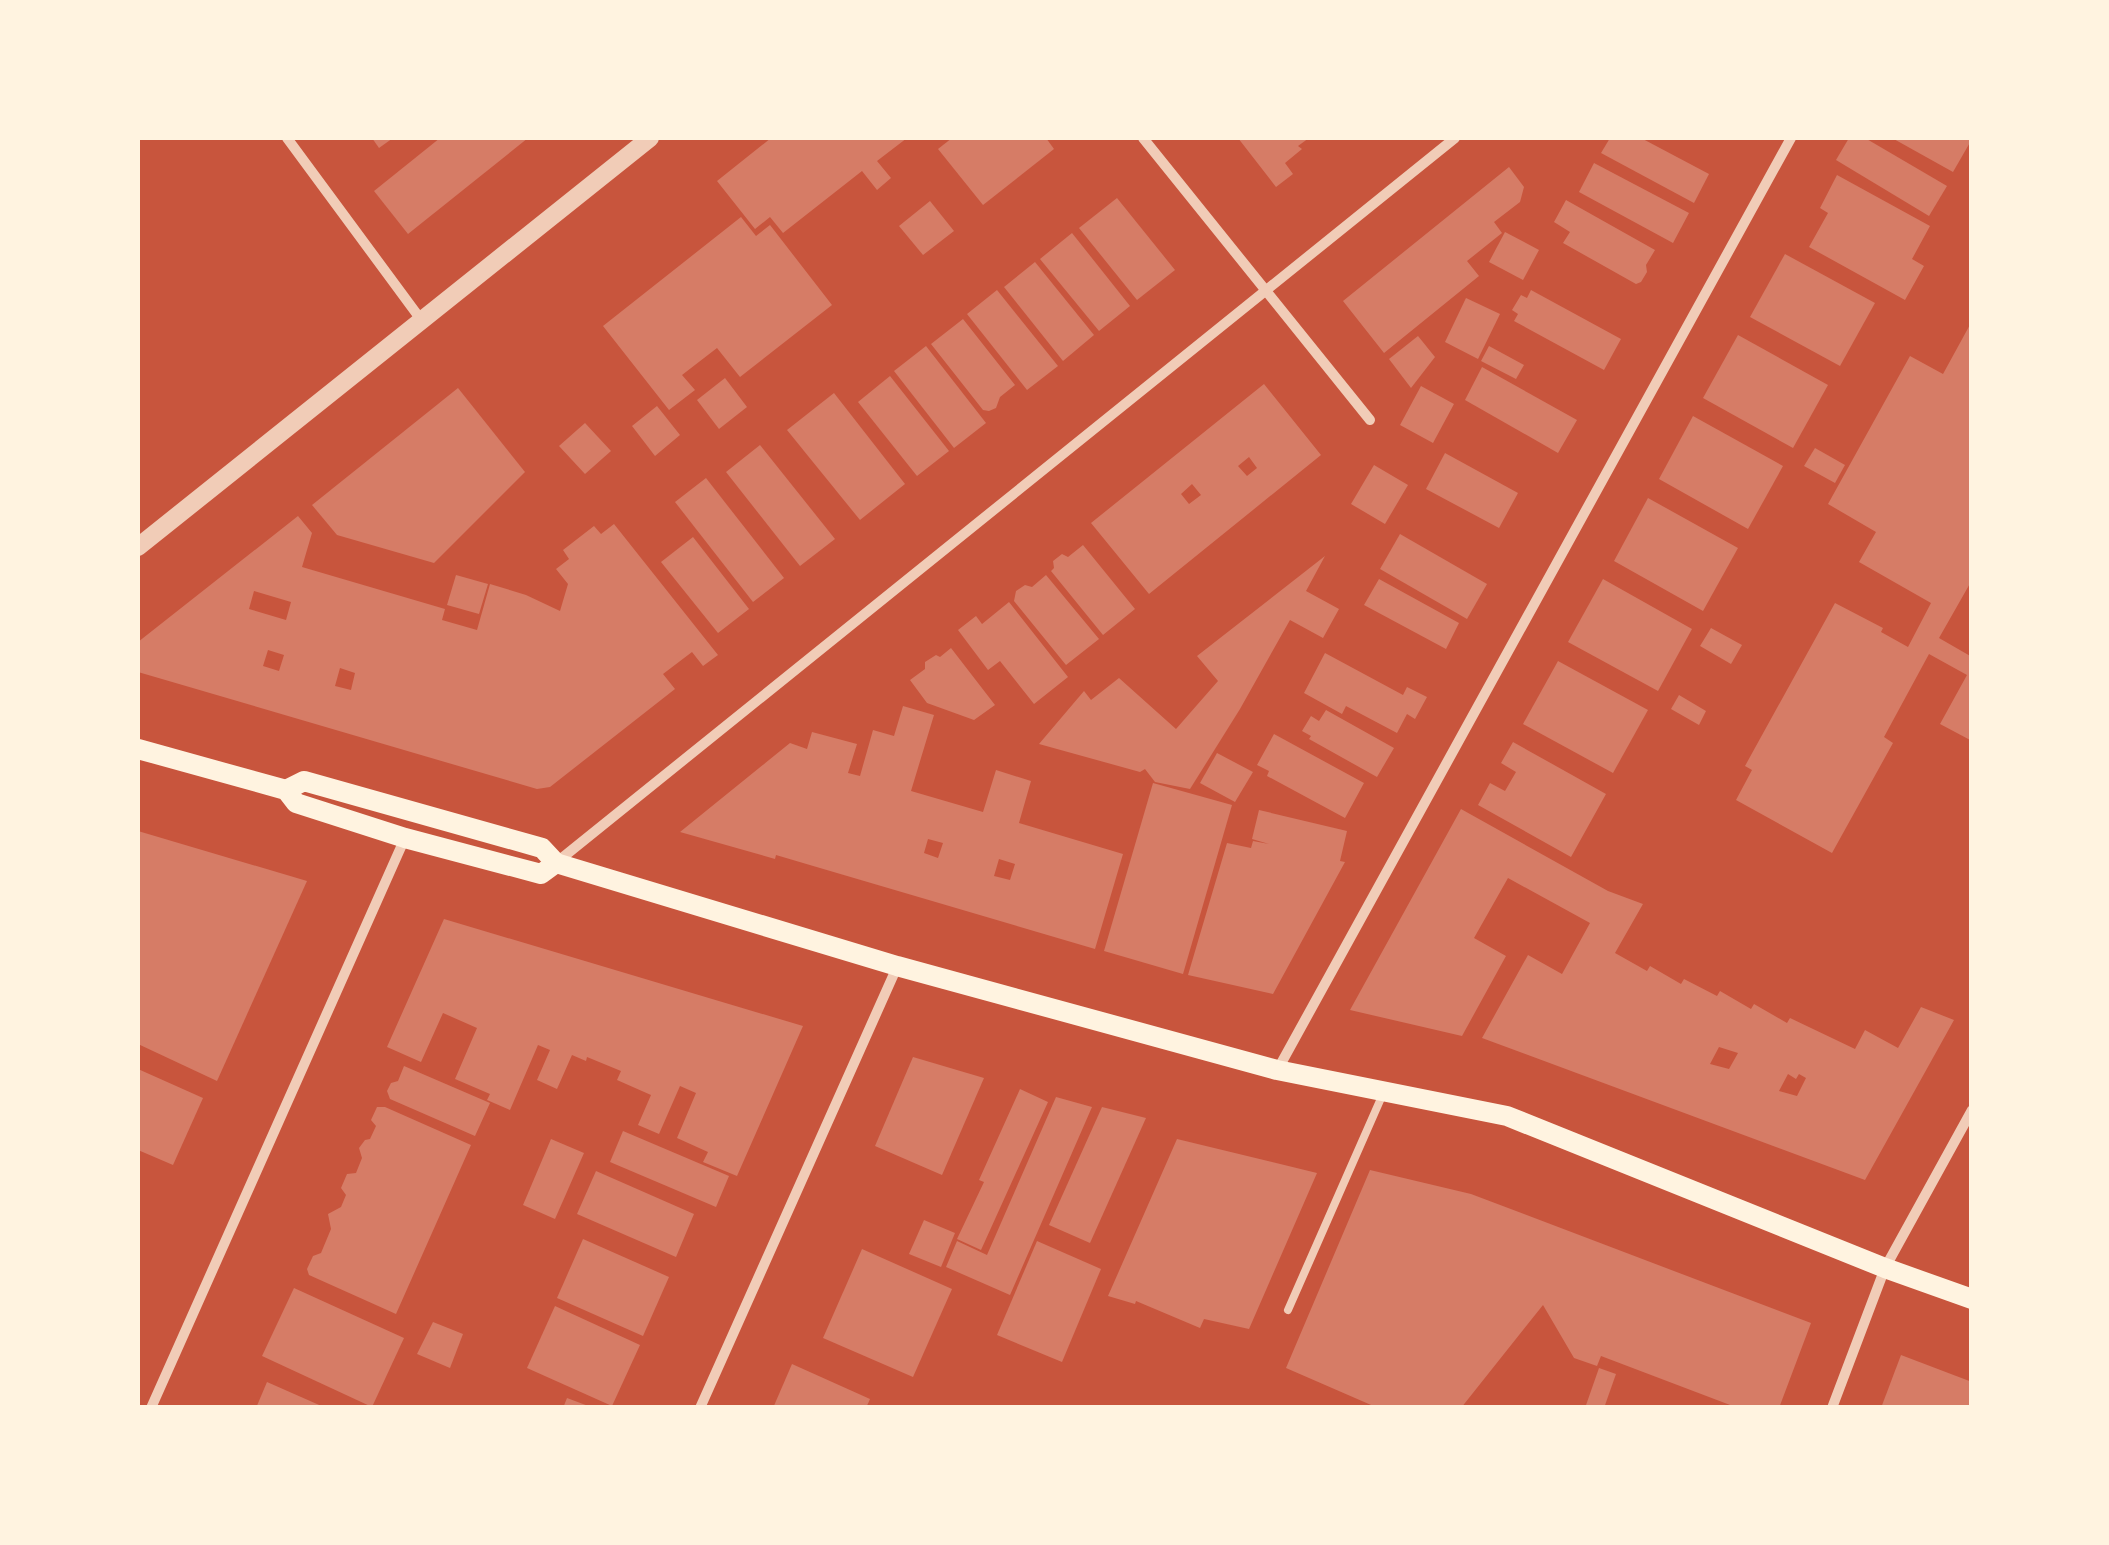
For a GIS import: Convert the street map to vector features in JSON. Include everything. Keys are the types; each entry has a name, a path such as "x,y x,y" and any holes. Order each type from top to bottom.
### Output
{"main road":[{"path":"138,749 286,790 296,802 406,838 541,874 556,863"},
{"path":"286,790 304,782 542,848 556,863 898,966 1277,1070 1507,1116 1885,1268 1972,1299"}],"street":[{"path":"287,138 422,321"},
{"path":"138,547 650,138"},
{"path":"1143,138 1370,420"},
{"path":"556,863 1455,138"},
{"path":"1277,1070 1791,138"},
{"path":"151,1408 406,838"},
{"path":"700,1408 898,966"},
{"path":"1832,1408 1885,1268 1972,1110"}],"lane":[{"path":"1288,1310 1384,1092"}],"building":[{"path":"372,138 393,138 379,148"},
{"path":"440,138 528,138 408,234 374,191"},
{"path":"771,138 907,138 877,161 891,178 877,190 862,171 783,233 770,217 755,229 717,181"},
{"path":"952,138 1046,138 1054,149 983,205 938,149"},
{"path":"1238,138 1309,138 1285,163 1293,174 1276,187"},
{"path":"1610,138 1641,138 1709,174 1694,203 1601,153"},
{"path":"1849,138 1865,138 1947,186 1929,216 1836,160"},
{"path":"1892,138 1972,138 1972,139 1953,172"},
{"path":"1594,163 1689,213 1673,243 1579,192"},
{"path":"1509,167 1524,187 1520,202 1494,222 1502,233 1467,261 1479,276 1384,353 1343,301"},
{"path":"1837,175 1930,226 1912,259 1924,266 1905,300 1809,247 1828,213 1820,208"},
{"path":"1117,198 1175,270 1137,300 1079,228"},
{"path":"1566,200 1655,250 1641,282 1636,284 1563,243 1570,232 1554,222"},
{"path":"930,201 954,231 923,255 899,226"},
{"path":"741,217 756,236 770,225 832,305 740,377 717,348 682,375 695,390 669,410 603,326"},
{"path":"1505,232 1539,250 1523,280 1489,262"},
{"path":"1072,233 1130,306 1099,331 1040,259"},
{"path":"1785,254 1875,303 1840,366 1750,317"},
{"path":"1035,262 1094,335 1063,361 1004,287"},
{"path":"997,290 1058,366 1027,390 967,314"},
{"path":"1531,290 1621,339 1604,370 1514,321 1518,314 1512,310 1521,295 1527,298"},
{"path":"1466,298 1500,314 1478,359 1445,342"},
{"path":"963,319 1015,385 989,411 983,410 931,344"},
{"path":"1972,321 1972,580 1939,638 1972,657 1972,741 1940,724 1967,675 1929,654 1884,737 1893,743 1832,853 1736,800 1752,770 1745,766 1835,603 1883,628 1881,632 1908,647 1931,603 1859,562 1876,532 1828,504 1910,356 1943,374"},
{"path":"1738,335 1828,385 1793,448 1703,398"},
{"path":"1418,336 1435,357 1411,388 1389,359"},
{"path":"926,346 986,423 954,448 894,371"},
{"path":"1489,346 1524,365 1516,379 1481,361"},
{"path":"1482,367 1577,420 1558,453 1465,400"},
{"path":"890,376 949,451 917,476 858,402"},
{"path":"725,378 747,407 719,429 697,400"},
{"path":"1264,384 1321,455 1149,594 1091,523","holes":["1249,457 1257,468 1247,476 1238,466","1192,484 1201,495 1189,504 1181,494"]},
{"path":"1421,386 1454,404 1433,443 1400,425"},
{"path":"458,388 525,472 434,563 337,535 312,505"},
{"path":"834,393 905,484 860,520 787,430"},
{"path":"657,406 680,435 655,456 632,426"},
{"path":"1693,416 1783,466 1748,529 1659,479"},
{"path":"585,423 611,451 585,474 559,446"},
{"path":"760,445 835,539 800,566 726,472"},
{"path":"1815,448 1845,465 1835,483 1804,466"},
{"path":"1445,453 1518,493 1499,528 1426,489"},
{"path":"1374,465 1408,485 1385,524 1351,504"},
{"path":"706,478 784,578 753,602 675,502"},
{"path":"1648,498 1738,548 1703,611 1614,561"},
{"path":"298,516 312,533 302,567 445,609 442,620 477,630 490,584 560,611 568,584 556,569 569,559 563,550 594,526 601,534 614,524 718,655 703,666 692,652 663,674 675,689 550,787 537,789 138,672 138,642","holes":["254,591 291,602 286,620 249,609","268,650 284,655 279,671 263,666","340,668 355,673 351,690 335,686"]},
{"path":"1400,534 1487,584 1467,619 1380,569"},
{"path":"693,537 749,609 718,633 661,562"},
{"path":"1083,545 1135,609 1103,635 1051,571 1053,561 1062,554 1068,557"},
{"path":"1325,556 1306,591 1339,609 1323,638 1290,620 1190,789 1155,782 1145,769 1140,772 1039,744 1084,691 1091,700 1119,678 1176,729 1218,681 1197,656"},
{"path":"456,575 488,584 479,614 447,605"},
{"path":"1046,575 1099,639 1066,665 1014,601 1016,591 1025,585 1032,587"},
{"path":"1379,579 1459,623 1446,649 1364,605"},
{"path":"1603,579 1692,629 1658,691 1568,642"},
{"path":"1009,602 1068,677 1034,704 1000,661 988,670 958,630 976,616 982,624"},
{"path":"1711,628 1742,645 1731,664 1700,646"},
{"path":"951,648 995,705 974,720 927,703 910,680 925,669 925,662"},
{"path":"1325,653 1403,695 1407,687 1427,697 1415,719 1407,714 1397,733 1346,706 1342,714 1304,693"},
{"path":"1558,661 1648,710 1613,773 1523,724"},
{"path":"1679,695 1706,711 1699,725 1671,709"},
{"path":"903,706 934,715 911,791 983,812 996,770 1031,781 1019,823 1123,854 1095,949 776,855 775,859 680,832 790,743 807,749 812,732 857,744 848,773 860,776 873,730 894,736","holes":["928,839 943,843 938,858 924,853","999,859 1015,864 1010,880 994,876"]},
{"path":"1326,710 1394,748 1377,777 1309,739 1311,736 1302,731 1311,716 1319,721"},
{"path":"1274,734 1364,783 1345,818 1267,776 1269,771 1257,765"},
{"path":"1513,742 1606,794 1571,857 1478,805 1490,783 1505,791 1516,772 1501,763"},
{"path":"1217,753 1253,772 1235,802 1200,783"},
{"path":"1153,783 1232,805 1183,974 1104,951"},
{"path":"1461,809 1608,891 1643,904 1615,953 1647,971 1650,966 1681,984 1684,979 1717,996 1720,991 1751,1009 1754,1004 1787,1023 1790,1018 1855,1049 1865,1030 1898,1048 1921,1007 1954,1020 1865,1180 1482,1038 1528,955 1562,974 1590,923 1508,878 1474,938 1506,956 1462,1036 1350,1010","holes":["1719,1047 1738,1053 1729,1069 1710,1064","1788,1074 1796,1079 1799,1074 1806,1078 1797,1096 1779,1091"]},
{"path":"1259,810 1347,831 1340,861 1345,862 1273,994 1188,975 1227,843 1251,848 1253,841 1269,844 1252,839"},
{"path":"138,831 307,881 217,1081 138,1044"},
{"path":"444,919 803,1026 737,1176 703,1162 708,1152 677,1138 696,1093 680,1086 659,1134 638,1125 651,1095 617,1080 621,1071 587,1057 586,1061 572,1055 557,1089 537,1080 550,1050 538,1045 510,1110 487,1100 490,1094 455,1079 477,1028 443,1013 421,1062 387,1047"},
{"path":"913,1057 984,1078 942,1175 875,1146"},
{"path":"404,1066 490,1103 475,1136 390,1099 387,1091 391,1083 398,1081"},
{"path":"138,1069 203,1098 173,1165 138,1150"},
{"path":"1020,1089 1048,1102 981,1250 957,1239"},
{"path":"1056,1097 1092,1107 1010,1295 946,1267 957,1241 987,1255"},
{"path":"377,1107 471,1145 396,1314 309,1275 307,1269 313,1256 321,1253 331,1229 328,1214 341,1207 346,1195 341,1188 347,1174 356,1173 362,1158 359,1148 370,1139 376,1126 371,1120"},
{"path":"1102,1107 1146,1118 1090,1243 1049,1225"},
{"path":"623,1131 729,1176 716,1207 610,1162"},
{"path":"551,1139 584,1153 555,1219 523,1205"},
{"path":"1177,1139 1317,1173 1249,1329 1204,1319 1200,1328 1136,1301 1135,1304 1108,1296"},
{"path":"1370,1170 1471,1194 1811,1323 1779,1408 1738,1408 1601,1356 1597,1366 1574,1358 1543,1305 1461,1408 1378,1408 1286,1368"},
{"path":"596,1171 694,1214 676,1257 577,1214"},
{"path":"924,1220 955,1233 941,1267 909,1254"},
{"path":"583,1239 669,1277 643,1336 557,1298"},
{"path":"1037,1241 1101,1269 1062,1362 997,1335"},
{"path":"862,1249 952,1289 913,1377 823,1338"},
{"path":"294,1288 404,1338 372,1407 262,1356"},
{"path":"555,1306 640,1345 612,1406 527,1368"},
{"path":"433,1322 463,1334 450,1368 417,1354"},
{"path":"1901,1355 1972,1382 1972,1408 1881,1408"},
{"path":"792,1364 870,1399 866,1408 773,1408"},
{"path":"1599,1368 1616,1374 1604,1408 1585,1408"},
{"path":"267,1382 326,1408 256,1408"},
{"path":"567,1398 591,1407 591,1408 563,1408"}]}
